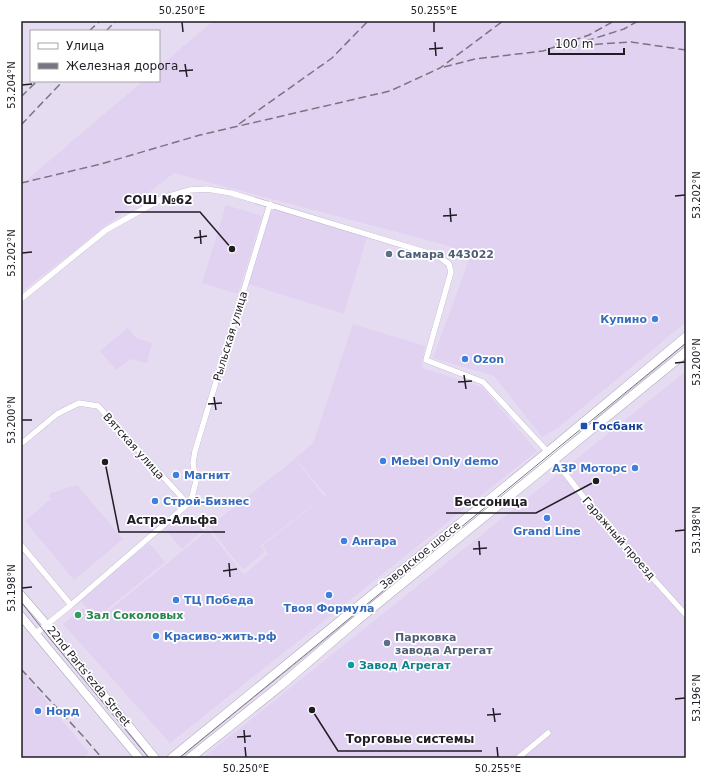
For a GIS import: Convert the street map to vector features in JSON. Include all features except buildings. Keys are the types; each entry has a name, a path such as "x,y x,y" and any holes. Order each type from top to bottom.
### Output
{"main road":[{"name":"Заводское шоссе","path":"172,758 548,452 686,337"},
{"name":"Заводское шоссе","path":"190,758 280,686 554,459 686,352"},
{"path":"548,452 554,459"},
{"name":"22nd Parts'ezda Street","path":"21,595 155,758"},
{"path":"349,614 356,622"},
{"name":"22nd Parts'ezda Street","path":"21,616 139,758"}],"street":[{"path":"21,299 106,230 163,198 190,190 207,189 231,193 270,204 438,256 449,264 451,272 426,360 483,382 548,452"},
{"name":"Рыльская улица","path":"35,634 71,606 188,504 192,497 196,481 193,463 195,451 270,204"},
{"name":"Вятская улица","path":"21,444 57,414 79,403 98,406 188,504"},
{"name":"Гаражный проезд","path":"554,459 605,525 686,615"},
{"path":"21,545 71,606"},
{"path":"518,758 548,733"}],"shaded area":[{"path":"213,21 686,21 686,322 559,427 542,437 494,376 433,358 471,254 442,244 174,173 21,292 21,185 142,82 160,82 160,66"},
{"path":"226,205 262,216 238,294 202,283"},
{"path":"276,208 367,237 344,314 248,284 269,212"},
{"path":"353,324 425,346 422,368 482,387 537,451 170,743 63,624 83,608 95,622 208,530 244,575 268,554 262,546 326,495 295,458 313,443"},
{"path":"128,328 136,338 152,343 147,363 130,359 116,370 100,351"},
{"path":"686,371 686,758 203,758"},
{"path":"295,459 324,496 260,546 265,552 243,570 209,527"},
{"path":"77,485 123,539 74,580 25,521 51,499 49,496 51,493"},
{"path":"185,514 206,527 182,549 164,529"},
{"path":"149,543 165,562 95,619 80,600"},
{"name":"Норд","path":"21,670 89,753 82,758 21,758"}],"tram line":[{"path":"179,758 686,343"},
{"path":"21,602 149,758"}],"railway":[{"path":"90,30 100,21"},
{"path":"107,30 116,21"},
{"path":"239,124 332,58 368,21"},
{"path":"21,183 101,164 200,135 390,91 440,68 503,21"},
{"path":"444,67 475,59 543,51 589,35 614,21"},
{"path":"586,41 624,29 638,21"},
{"path":"571,46 631,42 686,50"},
{"path":"21,97 36,82"},
{"path":"21,125 62,82"},
{"path":"21,669 102,758"}],"place":[{"name":"СОШ №62","path":"232,249"},
{"name":"Самара 443022","path":"389,254"},
{"name":"Купино","path":"655,319"},
{"name":"Ozon","path":"465,359"},
{"name":"Госбанк","path":"584,426"},
{"name":"Mebel Only demo","path":"383,461"},
{"name":"Астра-Альфа","path":"105,462"},
{"name":"АЗР Моторс","path":"635,468"},
{"name":"Магнит","path":"176,475"},
{"name":"Бессоница","path":"596,481"},
{"name":"Строй-Бизнес","path":"155,501"},
{"name":"Grand Line","path":"547,518"},
{"name":"Ангара","path":"344,541"},
{"name":"Твоя Формула","path":"329,595"},
{"name":"ТЦ Победа","path":"176,600"},
{"name":"Зал Соколовых","path":"78,615"},
{"name":"Красиво-жить.рф","path":"156,636"},
{"name":"Парковка завода Агрегат","path":"387,643"},
{"name":"Завод Агрегат","path":"351,665"},
{"name":"Торговые системы","path":"312,710"},
{"name":"Норд","path":"38,711"}]}
